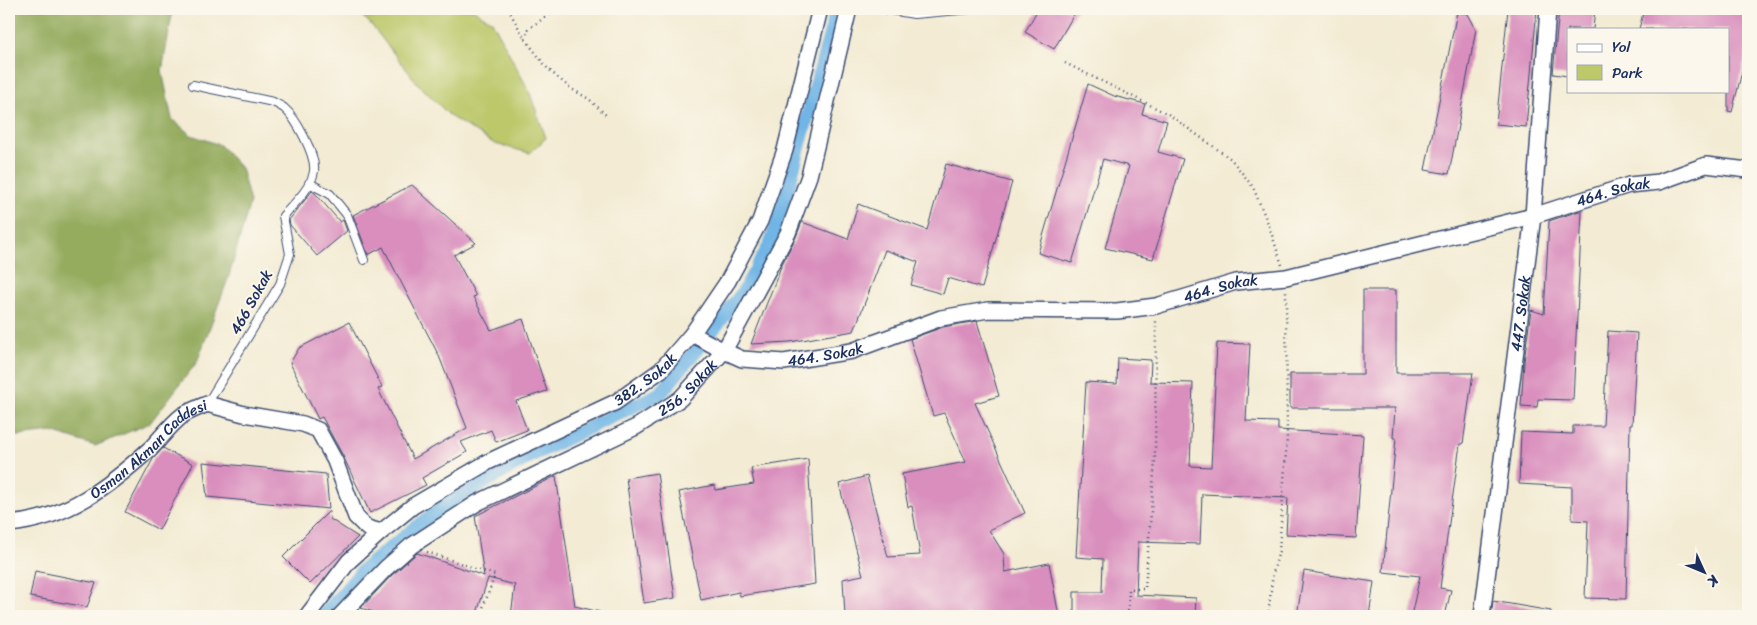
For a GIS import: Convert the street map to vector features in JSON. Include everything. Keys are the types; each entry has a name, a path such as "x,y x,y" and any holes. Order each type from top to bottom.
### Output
{"street":[{"name":"256. Sokak","path":"340,616 386,568 411,546 477,503 636,427 680,399 719,349 788,233 806,184 849,9"},
{"name":"447. Sokak","path":"1482,616 1533,216 1548,9"},
{"name":"382. Sokak","path":"307,616 349,561 413,506 488,462 616,402 661,370 693,335 728,280 760,221 785,150 817,14"},
{"name":"464. Sokak","path":"693,335 742,359 784,362 852,351 941,318 988,310 1117,311 1156,306 1236,282 1286,277 1533,216 1629,185 1659,182 1706,165 1748,170"},
{"name":"Osman Akman Caddesi","path":"9,524 66,510 108,485 183,416 207,404 244,414 303,424 318,430 335,461 356,517 367,528 381,532"}],"lane":[{"path":"886,9 914,14 970,9"},
{"name":"466 Sokak","path":"193,85 273,102 284,108 292,117 312,155 314,171 305,191 283,216 290,254 280,284 207,404"},
{"path":"309,183 330,194 346,215 364,260"}],"path":[{"path":"508,9 526,39 548,69 570,88 589,99 606,115"},
{"path":"526,39 528,29 557,9"},
{"path":"1065,63 1168,114 1231,159 1254,187 1269,226 1286,277 1288,438 1278,552 1273,573 1268,616"},
{"path":"1128,616 1129,589 1145,589 1155,460 1156,306"},
{"path":"411,546 495,575 480,616"}],"green space":[{"path":"9,9 173,9 162,71 172,119 191,135 220,145 241,168 250,202 229,276 197,362 150,423 95,446 52,432 9,437"},
{"path":"353,9 472,9 492,21 529,91 546,138 530,153 495,144 451,117 418,84 369,22"}],"building":[{"path":"1038,9 1077,9 1054,49 1025,32"},
{"path":"1508,9 1537,9 1526,127 1496,124"},
{"path":"1559,9 1595,9 1593,28 1567,28 1567,76 1553,74"},
{"path":"1644,9 1748,9 1748,47 1732,112 1728,111 1728,92 1730,92 1730,28 1639,28"},
{"path":"1457,12 1468,14 1476,29 1449,174 1425,170"},
{"path":"1088,84 1114,96 1145,104 1142,114 1167,121 1158,152 1183,159 1153,259 1105,248 1129,166 1103,159 1072,263 1038,253"},
{"path":"946,164 1012,182 982,288 948,278 943,294 911,285 918,262 885,250 854,331 790,342 751,344 782,264 802,222 848,239 858,204 927,230"},
{"path":"412,185 476,243 454,255 476,296 473,297 491,330 523,319 547,391 516,401 527,430 496,442 491,430 461,442 467,452 422,478 426,485 370,513 343,456 322,417 318,419 290,363 299,348 349,322 382,387 378,389 413,459 467,428 439,356 383,247 368,255 353,215"},
{"path":"312,191 340,222 343,220 347,231 317,256 290,225 289,220"},
{"path":"1582,211 1573,400 1538,399 1537,407 1521,406 1524,362 1531,310 1544,314 1549,221"},
{"path":"1363,290 1396,290 1396,373 1473,373 1463,444 1460,444 1440,588 1451,590 1445,616 1411,616 1420,576 1383,572 1396,438 1393,438 1395,408 1290,408 1290,374 1363,374"},
{"path":"977,321 999,396 975,403 1025,513 989,530 1004,554 1005,572 1049,563 1059,616 845,616 843,579 863,575 839,484 867,476 888,557 920,555 912,506 908,507 902,474 966,462 944,413 933,416 910,339 943,327"},
{"path":"1608,331 1637,333 1632,425 1630,425 1626,599 1585,598 1588,521 1572,520 1572,487 1519,484 1521,432 1573,434 1573,426 1603,426"},
{"path":"1217,343 1250,344 1246,421 1278,422 1278,430 1363,435 1356,538 1286,534 1288,498 1202,494 1200,544 1138,542 1136,595 1196,598 1195,616 1074,616 1074,592 1102,592 1103,559 1076,557 1086,382 1117,384 1118,358 1151,360 1150,382 1193,383 1190,466 1211,467"},
{"path":"163,448 193,464 159,530 125,512 153,459"},
{"path":"808,459 815,584 740,596 739,592 701,600 679,492 714,485 715,490 754,484 751,468"},
{"path":"203,462 326,474 329,509 207,497"},
{"path":"657,473 675,598 644,603 626,478"},
{"path":"556,476 575,606 600,612 600,616 511,616 515,585 488,578 476,616 385,616 361,608 392,575 417,553 484,576 475,516"},
{"path":"329,511 330,519 358,537 310,584 283,557"},
{"path":"35,571 96,583 87,607 30,597"},
{"path":"1304,571 1374,582 1369,616 1297,616"},
{"path":"1493,601 1551,611 1551,616 1491,616"}],"waterway":[{"path":"323,616 364,569 442,507 532,455 661,393 742,294 771,243 837,9"}]}
